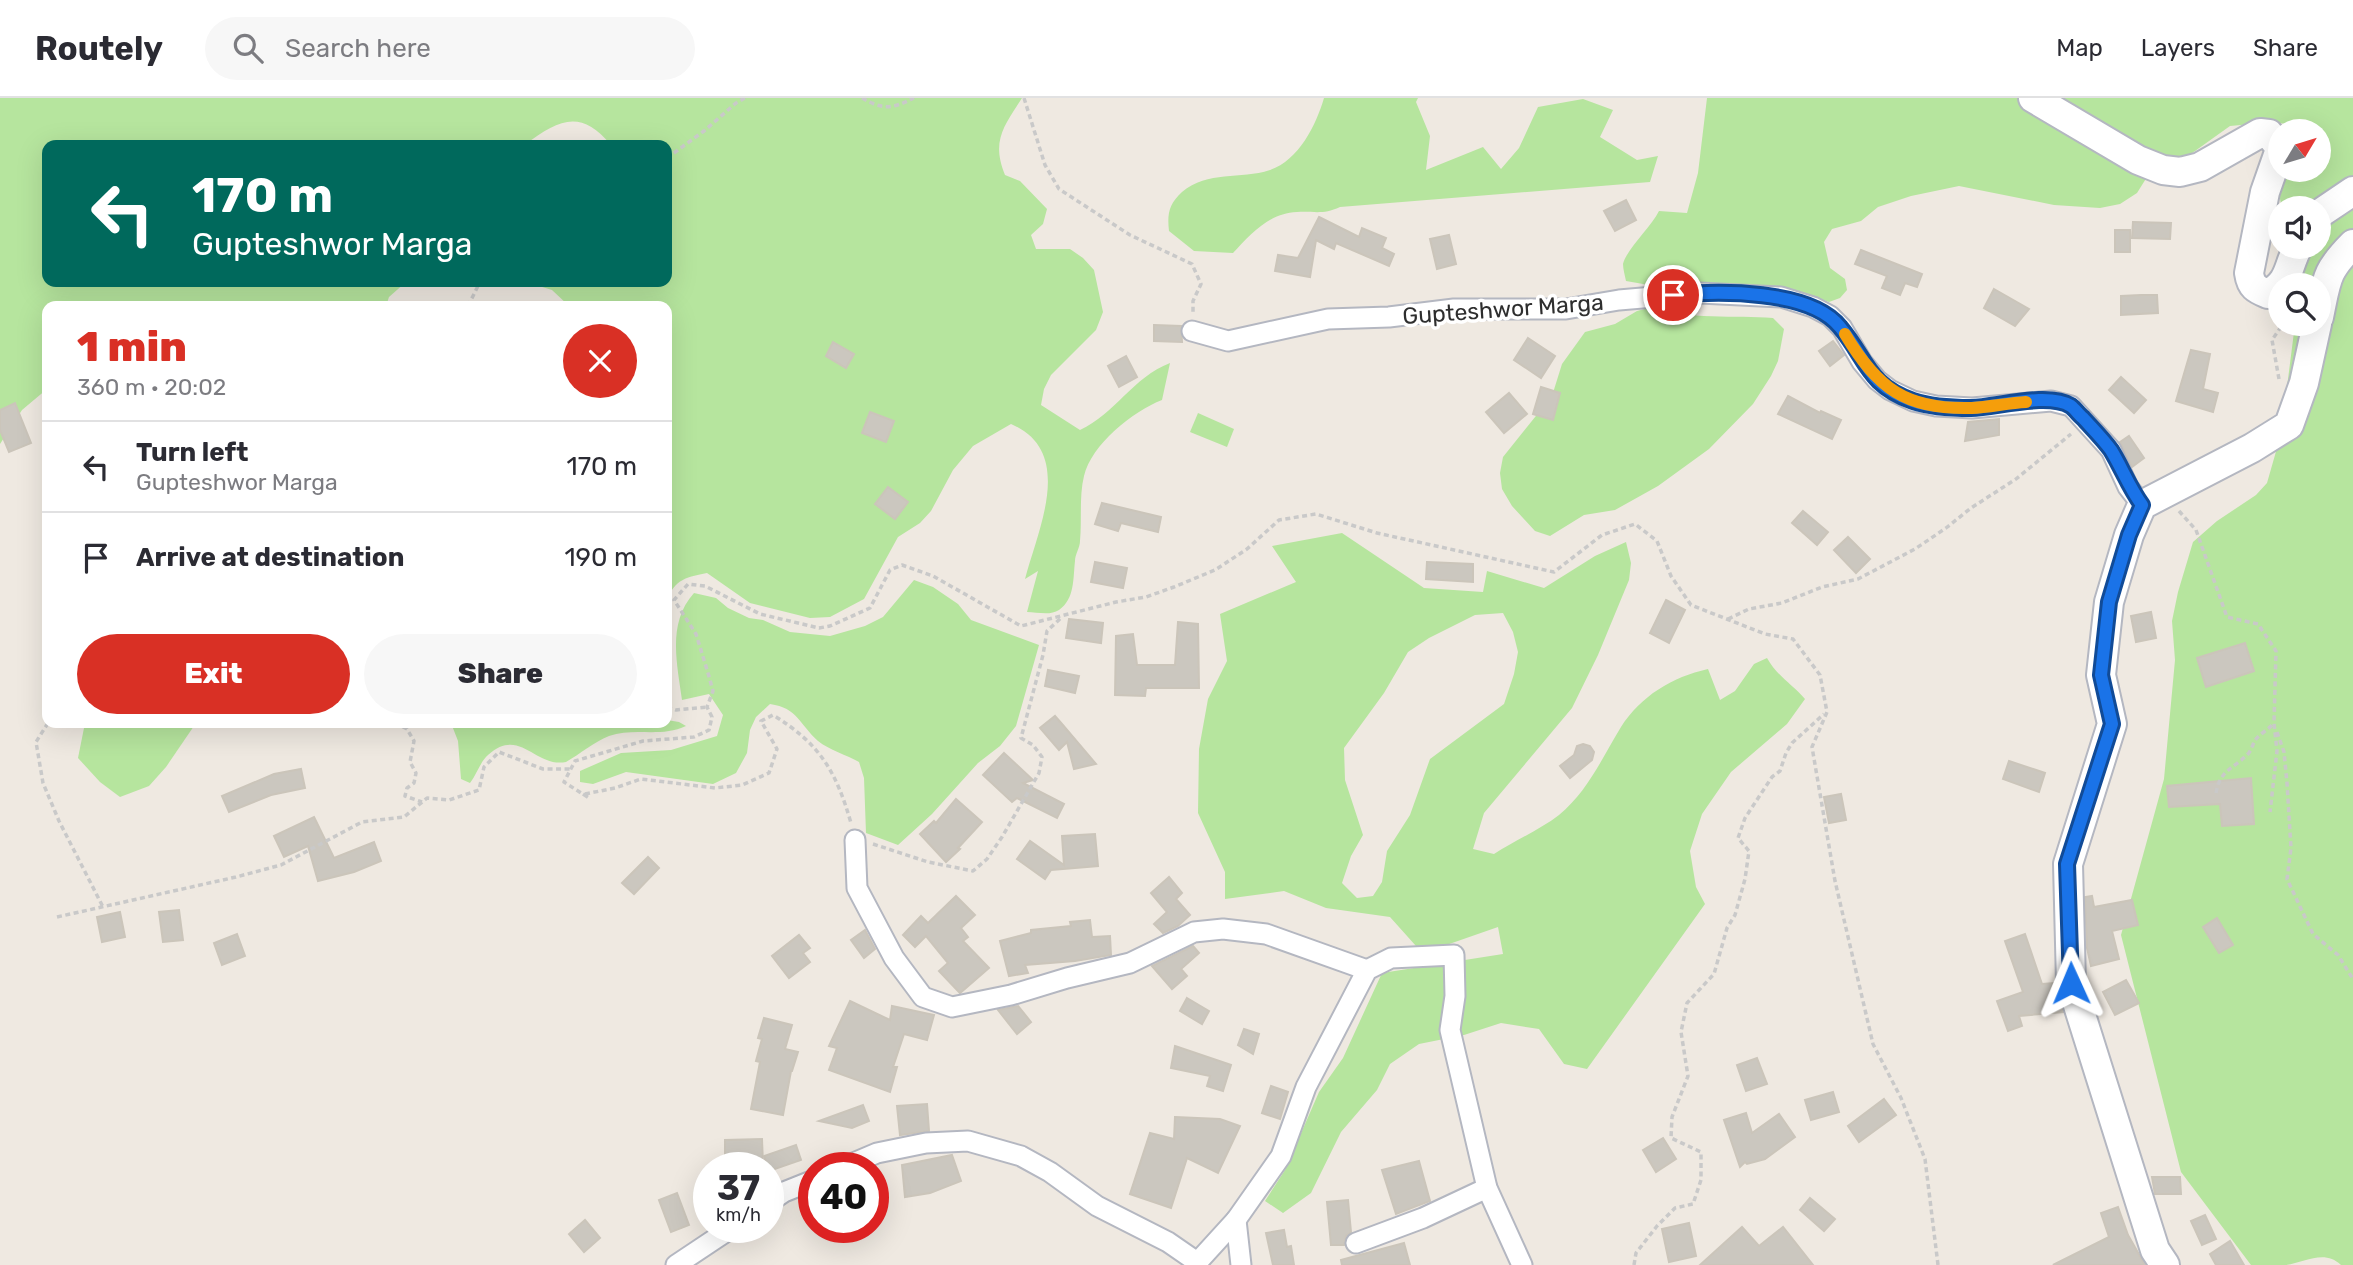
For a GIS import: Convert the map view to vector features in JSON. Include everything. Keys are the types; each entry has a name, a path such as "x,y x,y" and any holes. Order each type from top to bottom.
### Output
{"street":[{"path":"2033,98 2138,160 2163,170 2180,172 2200,167 2260,133 2269,134 2278,145 2279,152 2265,192 2249,273 2254,288 2268,294 2276,290 2290,272 2294,259"},
{"path":"2331,206 2353,191"},
{"path":"2328,273 2353,244"},
{"name":"Gupteshwor Marga","path":"1192,331 1228,341 1328,319 1389,317 1454,309 1566,309 1619,300 1700,293 1781,298 1813,307 1830,316 1842,328 1862,362 1877,380 1913,401 1936,406 1972,408 2052,401 2071,406 2111,450 2128,487 2142,505"},
{"path":"2165,1265 2155,1250 2071,983 2067,864 2112,724 2101,675 2109,602 2129,535 2142,505 2252,448 2289,425 2304,383 2314,336"},
{"path":"855,840 857,888 894,958 923,997 952,1007 1011,995 1129,963 1194,932 1223,929 1266,934 1367,970"},
{"path":"882,1152 926,1143 968,1140 1021,1156 1050,1172 1097,1206 1168,1242 1196,1264 1236,1220 1281,1156 1307,1087 1367,970 1391,958 1454,955 1455,996 1450,1030 1487,1188 1522,1265"},
{"path":"1356,1243 1423,1218 1487,1188"},
{"path":"1236,1220 1241,1265"},
{"path":"676,1265 709,1243"}],"path":[{"path":"672,154 745,98"},
{"path":"862,98 878,107 898,106 914,98"},
{"path":"1024,98 1045,165 1059,189 1130,235 1192,264 1201,284 1193,301 1192,331"},
{"path":"2276,336 2273,340 2279,380"},
{"path":"1728,619 1749,609 1782,603 1822,587 1858,579 1915,548 2016,479 2086,422"},
{"path":"2142,505 2180,512 2196,530 2227,617 2258,624 2276,651 2274,723 2277,751 2270,812"},
{"path":"1063,616 1047,631 1021,738 1033,745 1042,757 1039,774 987,859 973,872 928,862 855,840 834,772 816,748 774,715 761,721 777,749 769,773 742,785 715,788 641,779 615,788 583,794 564,782 575,761 643,741 694,737 709,730 712,717 707,707 713,691 696,634 674,600 688,584 705,586 760,614 819,628 830,626 870,608 890,570 902,565 933,576 1021,626 1116,602 1146,597 1174,587 1215,570 1247,549 1279,520 1316,514 1377,533 1554,572 1602,535 1635,524 1657,541 1671,576 1691,605 1765,634 1793,639 1820,675 1827,712 1812,747 1835,881 1874,1044 1925,1159 1938,1265"},
{"path":"672,709 707,707"},
{"path":"1634,1265 1636,1252 1657,1226 1675,1208 1693,1204 1701,1181 1702,1152 1671,1138 1672,1117 1688,1076 1681,1032 1687,1003 1714,974 1727,928 1735,915 1749,851 1738,838 1745,818 1772,777 1780,771 1792,743 1827,712"},
{"path":"2216,793 2218,781 2226,770 2245,756 2256,739 2274,723"},
{"path":"2274,723 2284,752 2291,849 2287,879 2313,934 2338,955 2353,979"},
{"path":"45,728 36,742 43,783 59,821 103,907"},
{"path":"405,728 414,741 410,762 416,773 414,783 407,788 405,796 423,802 427,798"},
{"path":"57,918 281,865 362,822 404,817 427,798 449,800 479,790 484,767 499,752 543,769 570,769"}],"green space":[{"path":"0,98 1022,98 1005,126 999,143 1005,175 1020,181 1047,209 1043,224 1031,235 1036,249 1070,249 1083,258 1094,270 1103,312 1096,330 1051,375 1044,389 1041,405 1080,430 1104,415 1145,377 1170,363 1162,400 1139,412 1115,430 1088,464 1082,484 1080,544 1075,558 1072,588 1068,600 1059,610 1048,613 1027,612 1038,571 1025,579 1043,515 1047,472 1042,453 1031,437 1011,424 973,446 953,470 931,511 920,523 898,537 864,599 830,617 810,618 750,603 707,573 683,580 672,590 672,301 564,301 552,290 542,287 672,287 672,140 606,140 590,126 570,122 559,124 532,140 42,140 42,287 400,287 388,301 42,301 42,393 22,410 0,444"},
{"path":"1324,98 1418,98 1416,102 1430,136 1426,170 1483,147 1501,169 1519,148 1538,107 1583,99 1613,110 1600,137 1637,160 1658,156 1650,182 1340,207 1324,212 1287,213 1269,220 1233,253 1194,251 1169,231 1169,214 1174,201 1192,185 1213,178 1270,170 1290,158 1311,130"},
{"path":"1707,98 2353,98 2353,1265 2341,1265 2335,1260 2322,1257 2286,1265 2251,1265 2181,1172 2121,935 2164,779 2175,660 2172,621 2193,542 2217,521 2256,495 2267,483 2281,434 2293,336 2331,336 2331,273 2301,273 2302,267 2297,259 2331,259 2331,196 2279,196 2277,185 2280,182 2331,182 2331,119 2268,119 2268,122 2230,126 2174,166 2157,161 2137,193 2120,204 2100,208 2054,205 1959,186 1911,196 1878,207 1861,221 1832,229 1824,242 1830,268 1845,279 1847,290 1840,298 1829,302 1796,290 1649,285 1626,281 1623,264 1625,258 1659,211 1687,213 1698,173"},
{"path":"1652,307 1680,314 1773,318 1784,329 1778,361 1771,376 1753,404 1709,449 1658,486 1615,510 1584,515 1550,536 1535,531 1512,506 1502,489 1500,473 1503,457 1552,396 1562,364 1585,332 1615,324 1637,311"},
{"path":"1198,413 1234,429 1227,447 1190,432"},
{"path":"1342,533 1424,588 1483,592 1487,571 1544,588 1595,556 1626,542 1631,563 1629,580 1598,655 1572,708 1484,813 1473,849 1494,854 1559,815 1586,785 1629,716 1658,689 1682,677 1708,669 1720,700 1735,691 1754,664 1767,658 1805,699 1787,724 1731,772 1702,814 1690,851 1696,887 1705,904 1587,1069 1564,1064 1539,1029 1501,1023 1464,1035 1419,1044 1390,1064 1377,1090 1341,1132 1311,1193 1283,1213 1265,1201 1285,1170 1319,1092 1343,1058 1382,973 1503,954 1498,927 1432,950 1416,946 1390,917 1326,908 1284,891 1225,899 1225,872 1198,813 1199,749 1208,699 1227,661 1220,614 1296,582 1272,546","holes":["1503,613 1513,632 1518,652 1504,704 1430,759 1410,815 1387,851 1382,882 1373,896 1357,898 1342,883 1351,856 1363,835 1345,780 1344,748 1384,693 1408,652 1429,638 1475,615"]},
{"path":"914,580 933,587 958,604 971,620 1039,645 1016,726 1000,746 978,763 932,814 898,845 866,833 864,778 859,762 822,744 787,709 770,704 756,717 750,730 747,753 736,773 713,784 626,772 593,784 580,782 580,771 621,753 671,750 717,736 723,715 709,694 682,700 676,658 677,630 680,617 694,593 716,598 728,608 749,618 763,620 790,632 830,636 865,626 883,617"},
{"path":"672,721 686,726 677,730 618,733 598,741 566,762 545,759 519,746 499,747 485,758 470,783 461,779 458,741 453,728 672,728"},
{"path":"84,728 193,728 166,767 149,786 120,797 100,782 78,758"}],"building":[{"path":"1626,200 1636,220 1615,231 1604,211"},
{"path":"1319,217 1359,237 1362,228 1386,238 1382,248 1394,254 1389,266 1336,243 1334,249 1316,240 1310,277 1275,271 1278,255 1298,258"},
{"path":"2133,222 2171,223 2170,239 2132,238"},
{"path":"2115,230 2130,230 2130,252 2115,252"},
{"path":"1449,235 1456,264 1437,269 1430,239"},
{"path":"1861,250 1922,274 1917,287 1905,283 1900,295 1882,288 1887,276 1855,264"},
{"path":"1994,289 2029,309 2015,326 1984,308"},
{"path":"2157,295 2158,313 2121,315 2121,296"},
{"path":"1154,325 1181,326 1182,342 1154,341"},
{"path":"1528,338 1555,356 1541,378 1514,360"},
{"path":"1833,341 1844,355 1830,366 1819,351"},
{"path":"833,342 854,354 846,368 826,356"},
{"path":"2191,350 2210,354 2203,389 2218,393 2213,412 2176,401"},
{"path":"1126,356 1137,377 1119,387 1108,366"},
{"path":"2121,377 2146,400 2134,413 2109,390"},
{"path":"1541,387 1560,393 1553,420 1533,414"},
{"path":"1509,393 1527,414 1504,433 1486,412"},
{"path":"1788,396 1820,413 1821,411 1841,420 1832,439 1778,414"},
{"path":"15,403 31,443 9,452 0,430 0,410"},
{"path":"870,412 894,421 886,442 862,433"},
{"path":"1999,419 1999,435 1965,441 1968,422"},
{"path":"2129,436 2144,458 2132,467 2120,442"},
{"path":"888,487 908,502 895,519 875,504"},
{"path":"1102,503 1161,517 1158,532 1121,523 1118,531 1095,524"},
{"path":"1803,511 1828,532 1817,545 1792,523"},
{"path":"1848,537 1870,559 1856,573 1834,550"},
{"path":"1095,562 1127,568 1123,588 1091,582"},
{"path":"1427,562 1473,564 1473,582 1426,579"},
{"path":"1666,600 1685,610 1669,643 1650,633"},
{"path":"2151,612 2156,638 2136,642 2131,616"},
{"path":"1069,619 1103,623 1101,643 1066,638"},
{"path":"1178,622 1198,624 1199,688 1146,688 1145,696 1115,695 1116,636 1133,634 1137,665 1175,665"},
{"path":"2245,643 2254,671 2206,687 2197,658"},
{"path":"1048,670 1079,676 1075,693 1045,686"},
{"path":"1055,716 1096,764 1074,769 1067,742 1059,750 1040,728"},
{"path":"1577,746 1590,746 1594,752 1592,760 1570,778 1560,766 1574,755"},
{"path":"1004,753 1033,780 1023,783 1064,804 1057,818 1017,798 1012,802 983,775"},
{"path":"2009,761 2045,773 2039,792 2003,779"},
{"path":"301,769 305,788 271,795 229,812 222,796 274,774"},
{"path":"2251,778 2254,824 2222,826 2220,804 2169,807 2167,786"},
{"path":"1841,794 1846,820 1829,823 1824,797"},
{"path":"956,799 982,822 946,862 920,834 934,821 936,823"},
{"path":"314,817 334,858 374,842 381,861 354,872 318,881 308,846 284,857 274,836"},
{"path":"1095,834 1098,866 1051,870 1045,879 1017,859 1030,841 1064,865 1062,836"},
{"path":"648,857 659,868 634,894 622,883"},
{"path":"1169,877 1182,893 1176,899 1190,915 1178,926 1163,933 1154,924 1167,912 1151,893"},
{"path":"956,896 975,915 961,928 968,937 963,941 989,968 960,993 939,971 948,963 926,936 915,947 903,935 921,916 928,923"},
{"path":"2092,896 2094,907 2132,900 2138,925 2112,931 2119,959 2091,966 2087,948 2085,897"},
{"path":"179,910 183,940 163,942 159,912"},
{"path":"120,912 125,937 102,942 97,917"},
{"path":"2217,918 2233,945 2219,953 2203,927"},
{"path":"1090,920 1092,937 1110,936 1111,955 1025,965 1028,973 1009,976 1000,941 1031,933 1031,930 1071,926 1070,922"},
{"path":"865,930 875,949 864,958 851,940"},
{"path":"237,934 245,956 222,965 214,943"},
{"path":"2025,934 2042,984 2054,983 2063,1012 2019,1016 2022,1026 2008,1031 1997,1001 2023,992 2005,941"},
{"path":"799,935 810,948 803,953 810,962 789,978 772,956"},
{"path":"1193,946 1199,953 1181,969 1187,976 1172,989 1152,966"},
{"path":"2126,980 2139,1003 2115,1015 2103,992"},
{"path":"1187,998 1209,1011 1202,1024 1180,1011"},
{"path":"850,1001 890,1020 892,1006 934,1015 927,1040 904,1034 893,1067 897,1067 890,1092 829,1070 837,1048 829,1046"},
{"path":"1018,1006 1031,1022 1017,1034 998,1010"},
{"path":"764,1018 792,1025 785,1049 798,1052 791,1071 783,1115 751,1109 760,1062 756,1061 762,1039 758,1038"},
{"path":"1244,1029 1259,1034 1253,1054 1238,1045"},
{"path":"1175,1046 1231,1065 1223,1091 1207,1086 1210,1076 1171,1068"},
{"path":"1757,1058 1767,1084 1746,1091 1737,1065"},
{"path":"1271,1086 1288,1092 1280,1119 1262,1113"},
{"path":"1833,1092 1839,1112 1811,1120 1805,1100"},
{"path":"1884,1099 1896,1115 1859,1142 1848,1126"},
{"path":"927,1104 929,1131 900,1135 897,1106"},
{"path":"863,1105 869,1121 852,1128 819,1121"},
{"path":"1746,1113 1752,1133 1779,1114 1795,1137 1765,1159 1747,1164 1745,1162 1740,1167 1724,1120"},
{"path":"1175,1117 1220,1119 1240,1126 1218,1173 1187,1158 1171,1208 1130,1194 1150,1133 1174,1139"},
{"path":"1663,1138 1676,1159 1656,1172 1643,1150"},
{"path":"762,1139 762,1152 725,1152 725,1140"},
{"path":"796,1145 798,1161 784,1166 784,1152 776,1152"},
{"path":"952,1155 961,1181 930,1193 905,1197 902,1165"},
{"path":"1419,1161 1430,1201 1396,1214 1382,1170"},
{"path":"2152,1177 2180,1177 2181,1194 2155,1194"},
{"path":"677,1193 689,1225 671,1232 659,1200"},
{"path":"1810,1198 1835,1219 1824,1231 1800,1210"},
{"path":"1348,1200 1351,1232 1346,1236 1344,1245 1331,1245 1327,1202"},
{"path":"2118,1207 2128,1235 2145,1265 2053,1265 2109,1237 2101,1213"},
{"path":"2205,1215 2216,1239 2202,1245 2191,1221"},
{"path":"585,1220 600,1238 584,1252 569,1234"},
{"path":"1689,1223 1696,1256 1669,1262 1662,1229"},
{"path":"1742,1227 1759,1246 1783,1227 1813,1265 1700,1265"},
{"path":"1284,1230 1287,1247 1291,1246 1294,1265 1273,1265 1266,1233"},
{"path":"2230,1241 2244,1265 2216,1265 2210,1254"},
{"path":"1404,1243 1410,1265 1342,1265 1341,1260"}],"slow traffic":[{"path":"1845,334 1877,380 1913,401 1936,406 1972,408 2026,402"}],"route":[{"path":"1673,295 1700,293 1781,298 1813,307 1830,316 1842,328 1862,362 1877,380 1890,390 1913,401 1936,406 1972,408 2052,401 2071,406 2111,450 2128,487 2142,505 2129,535 2109,602 2101,675 2112,724 2067,864 2071,983"}]}
